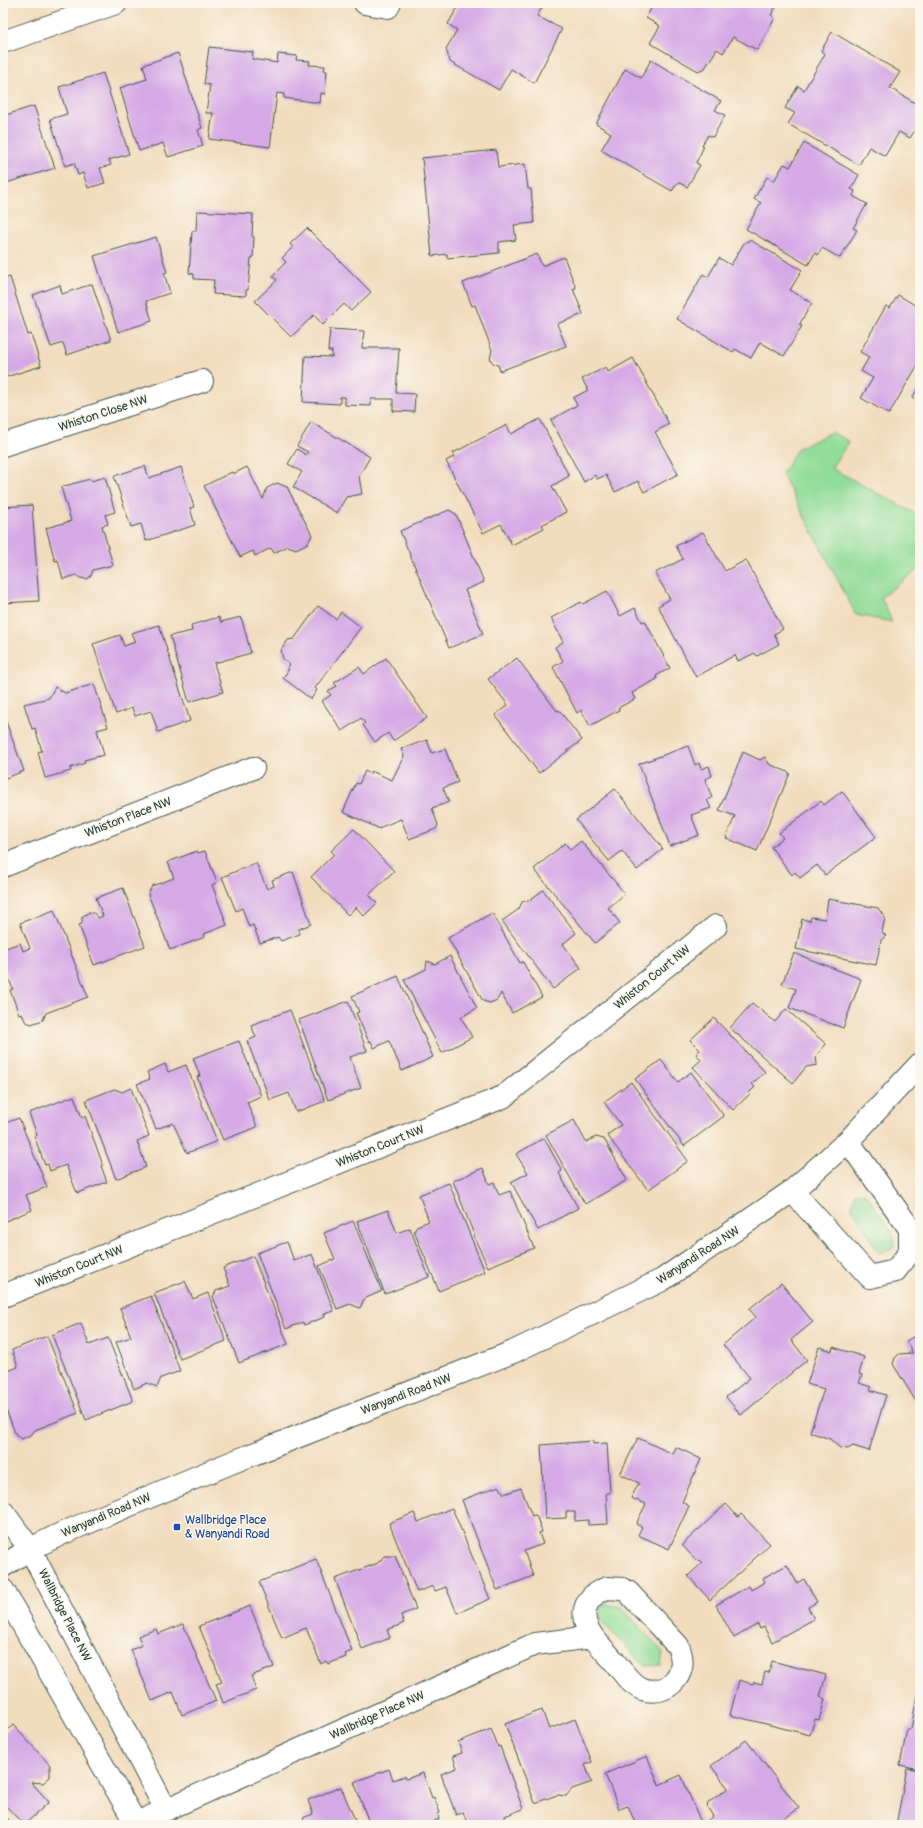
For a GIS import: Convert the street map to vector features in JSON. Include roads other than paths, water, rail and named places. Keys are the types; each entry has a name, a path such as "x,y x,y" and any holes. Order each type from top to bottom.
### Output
{"street":[{"path":"3,42 116,3"},
{"path":"365,3 388,7 390,3"},
{"name":"Whiston Close NW","path":"3,445 202,381"},
{"name":"Whiston Place NW","path":"3,866 254,768"},
{"name":"Whiston Court NW","path":"3,1296 502,1096 716,926"},
{"name":"Wanyandi Road NW","path":"3,1566 30,1549 64,1532 221,1467 513,1352 662,1280 792,1191 848,1141 920,1064"},
{"path":"792,1191 870,1277 895,1271 910,1252 910,1229 848,1141"},
{"name":"Wallbridge Place NW","path":"3,1512 30,1549 166,1810"},
{"path":"607,1588 622,1589 628,1592 678,1646 682,1656 682,1667 678,1676 671,1685 662,1690 651,1691 641,1688 624,1674 592,1637 584,1620 586,1606 590,1599 600,1590 607,1588"},
{"name":"Wallbridge Place NW","path":"3,1590 134,1824 534,1644 592,1637"}],"place":[{"name":"Wallbridge Place & Wanyandi Road","path":"177,1527"}]}
